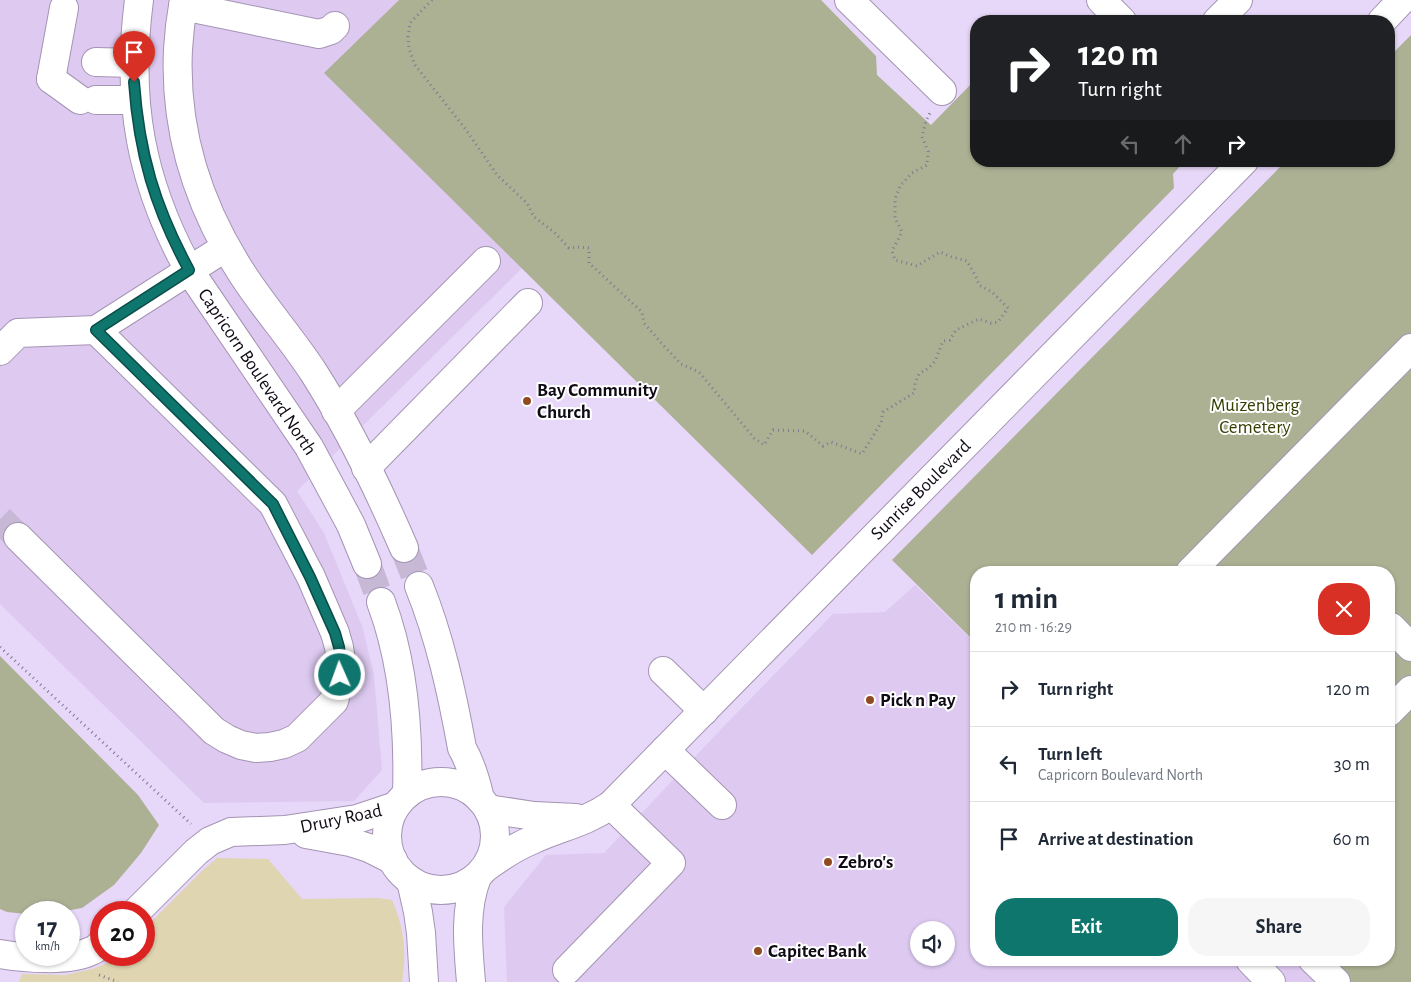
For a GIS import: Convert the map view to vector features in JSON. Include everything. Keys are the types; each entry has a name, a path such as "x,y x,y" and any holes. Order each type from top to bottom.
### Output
{"street":[{"name":"Capricorn Boulevard North","path":"139,0 135,31 135,100 143,149 161,214 189,270 309,447 350,525 367,564"},
{"path":"849,0 942,91"},
{"path":"1101,0 1116,15"},
{"path":"1223,15 1238,0"},
{"path":"1388,15 1402,0"},
{"path":"335,26 325,33 314,33 183,3 178,42 178,71 185,141 198,186 226,246 244,276 313,373 336,411 383,500 404,548"},
{"path":"51,79 64,8"},
{"path":"51,79 88,62 134,63"},
{"path":"51,79 88,100 135,100"},
{"name":"Sunrise Boulevard","path":"481,872 503,856 531,840 576,824 603,810 704,711 1238,167"},
{"path":"0,351 18,333 96,330 226,246"},
{"path":"336,411 486,261"},
{"path":"366,468 528,303"},
{"path":"18,537 214,731 227,739 241,745 256,748 284,744 296,738 334,701 341,662 335,633 310,577 273,504 96,330"},
{"path":"1196,566 1234,530 1411,348"},
{"path":"419,586 441,651 462,748 468,758 494,827 494,845 491,857 472,891 469,908 468,946 471,982"},
{"path":"381,602 391,631 404,706 408,760 402,800"},
{"path":"1395,631 1411,647"},
{"path":"662,671 704,711"},
{"path":"1395,706 1411,690"},
{"path":"665,750 722,805"},
{"path":"481,872 465,885 452,889 438,890 424,887 411,881 400,872 392,860 387,832 390,819 402,800 420,786 436,782 452,783 467,789 484,804 514,814 553,818 580,818 603,810 671,863 567,970"},
{"name":"Drury Road","path":"147,901 210,840 231,832 285,830 357,819 402,800"},
{"name":"Drury Road","path":"285,830 350,842 369,848 392,860"},
{"path":"411,881 421,933 421,979"},
{"path":"0,954 23,958 74,956 90,951"},
{"path":"1256,966 1271,982"},
{"path":"1319,966 1336,982"}],"path":[{"path":"432,0 410,23 409,49 415,65 468,131 497,175 527,203 534,217 554,232 569,248 589,248 589,263 642,312 644,323 681,364 699,372 754,438 764,444 773,430 805,432 823,446 831,442 862,454 880,423 883,412 914,393 915,383 919,374 930,368 943,342 950,340 956,330 979,319 990,323 998,322 1008,308 992,292 979,285 967,261 940,252 917,266 895,260 892,251 902,232 895,218 895,199 900,186 912,173 927,165 928,151 922,137 926,121 942,91"},
{"path":"0,647 194,827"}],"shaded area":[{"path":"0,0 399,0 325,73 522,268 297,491 324,533 362,626 374,675 382,770 354,801 204,803 0,604"},
{"path":"915,585 970,638 970,966 1304,966 1321,982 507,982 504,907 546,855 604,853 833,614 885,612"}],"green space":[{"path":"399,0 821,0 876,56 877,75 931,125 970,85 970,167 1179,167 1173,174 1174,188 812,555 324,73"},
{"name":"Muizenberg Cemetery","path":"1411,35 1411,982 1323,982 1307,966 1395,966 1395,566 970,566 970,637 892,560 1280,167 1395,167 1395,51"},
{"path":"0,656 138,795 159,825 141,853 114,885 82,908 80,908 80,901 15,901 15,913 0,909"}],"sand":[{"path":"217,858 268,859 302,899 378,898 392,900 402,930 404,960 402,982 19,982 22,974 65,975 100,966 155,966 155,918"}],"tunnel":[{"path":"0,519 18,537"},
{"path":"404,548 419,586"},
{"path":"367,564 381,602"}],"place":[{"name":"Bay Community Church","path":"527,401"},
{"name":"Pick n Pay","path":"870,700"},
{"name":"Zebro's","path":"828,862"},
{"name":"Capitec Bank","path":"758,951"}],"route":[{"path":"134,82 137,116 151,182 161,214 189,270 96,330 273,504 310,577 335,633 341,662 340,675"}]}
